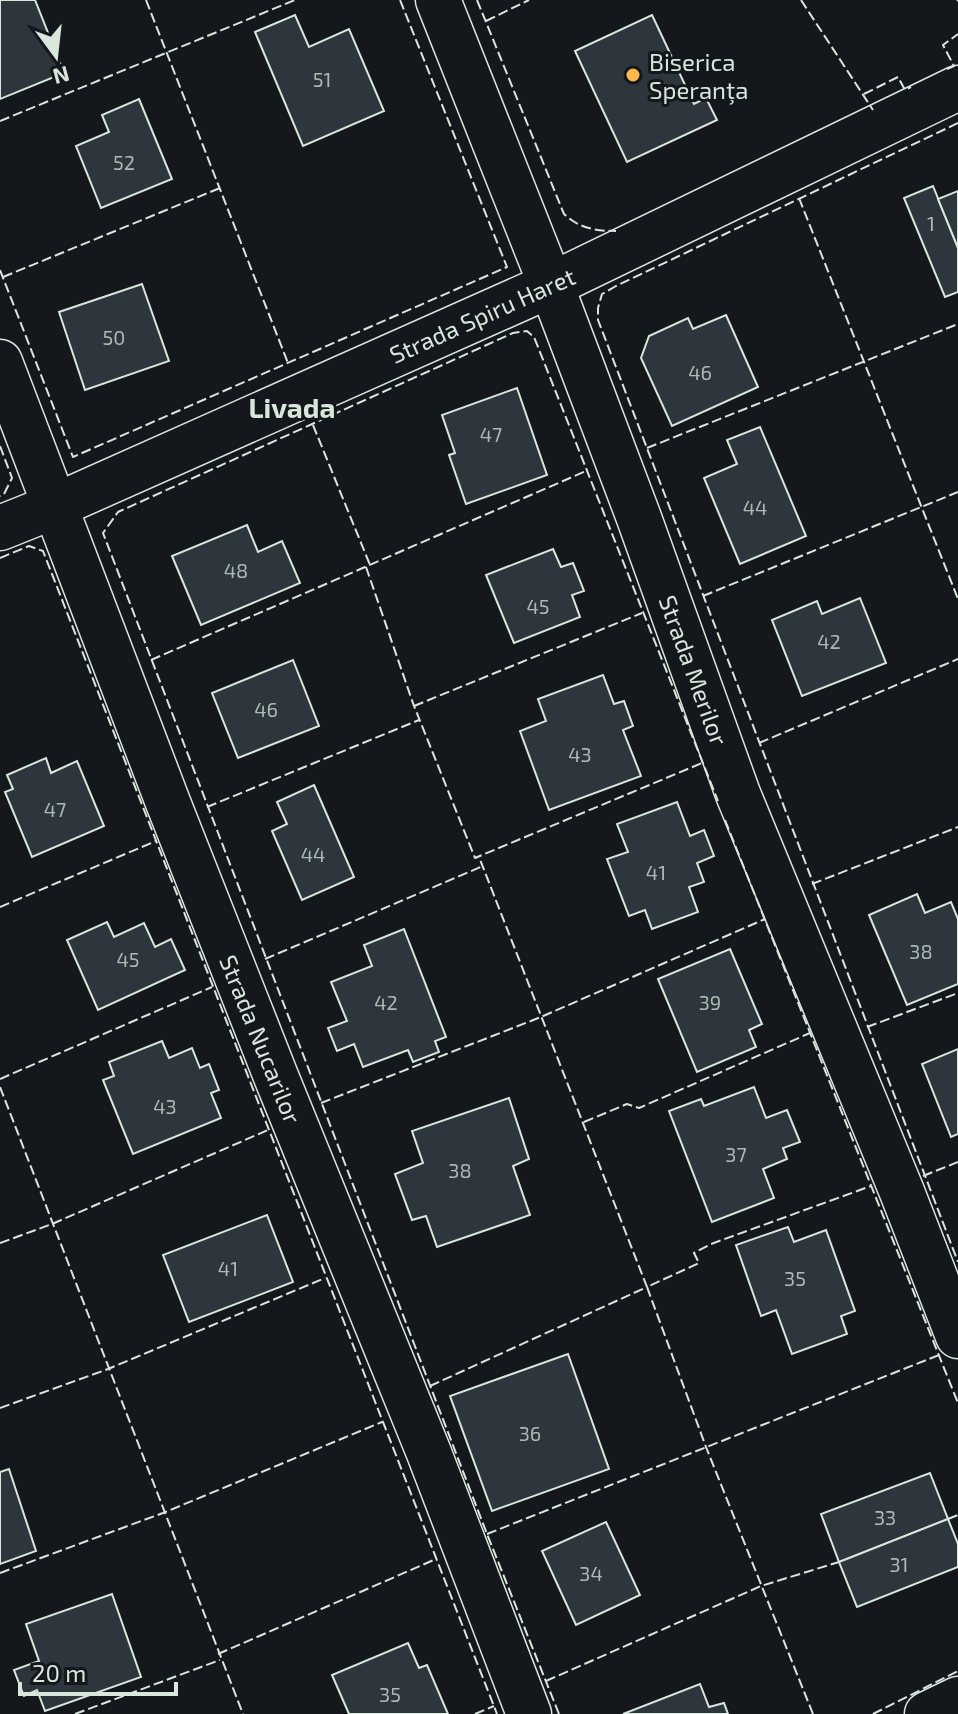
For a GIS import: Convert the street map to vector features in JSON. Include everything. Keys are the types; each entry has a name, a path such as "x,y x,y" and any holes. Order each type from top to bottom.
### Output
{"street":[{"name":"Strada Merilor","path":"438,0 551,285 738,794 958,1336"},
{"name":"Strada Spiru Haret","path":"0,528 551,285 958,88"},
{"name":"Strada Nucarilor","path":"0,362 172,814 429,1453 529,1714"},
{"path":"927,1714 958,1699"}],"building":[{"path":"0,0 35,0 64,73 0,99"},
{"path":"295,15 309,47 349,29 384,111 303,146 255,32"},
{"name":"Biserica Speranţa","path":"652,15 694,104 706,98 717,120 627,162 575,51"},
{"path":"139,99 172,179 101,208 76,146 109,132 102,115"},
{"path":"933,186 958,248 958,292 945,297 904,198"},
{"path":"958,191 958,248 938,199"},
{"path":"142,284 169,361 85,390 59,312"},
{"path":"726,315 758,387 672,426 641,358 649,336 688,318 693,329"},
{"path":"517,388 547,475 466,504 449,455 455,453 442,415"},
{"path":"760,427 806,536 740,564 704,478 737,464 727,440"},
{"path":"247,525 258,552 282,541 300,583 201,625 172,556"},
{"path":"553,549 561,567 573,563 584,591 572,595 580,617 514,643 486,575"},
{"path":"860,598 886,663 802,696 772,620 817,601 822,614"},
{"path":"293,660 319,726 238,758 212,693"},
{"path":"603,675 614,704 624,701 633,726 623,730 641,776 549,810 520,731 546,721 538,699"},
{"path":"46,758 51,773 77,761 104,826 32,857 5,792 13,789 7,775"},
{"path":"314,785 354,877 302,900 272,831 287,824 277,802"},
{"path":"677,802 690,836 704,830 714,856 697,863 704,882 689,887 698,912 652,929 645,910 629,916 607,859 628,852 617,824"},
{"path":"917,894 925,913 951,902 958,919 958,984 907,1005 869,915"},
{"path":"107,922 114,937 144,923 155,947 171,939 185,970 98,1010 67,940"},
{"path":"404,929 446,1037 435,1041 439,1052 413,1062 408,1050 363,1067 354,1044 337,1051 328,1028 347,1021 331,982 372,966 364,945"},
{"path":"730,949 762,1024 749,1030 756,1047 697,1072 658,979"},
{"path":"162,1041 169,1058 192,1048 200,1068 209,1064 219,1090 211,1093 221,1118 133,1154 103,1080 114,1076 109,1062"},
{"path":"958,1049 958,1134 951,1137 922,1064"},
{"path":"754,1087 766,1118 787,1110 800,1142 783,1148 787,1159 763,1169 774,1198 712,1222 669,1111 701,1099 704,1106"},
{"path":"509,1098 529,1159 513,1166 530,1215 437,1247 426,1216 412,1220 395,1174 423,1163 412,1131"},
{"path":"267,1215 293,1282 189,1322 163,1255"},
{"path":"788,1227 794,1242 826,1230 855,1311 841,1316 847,1334 792,1354 776,1310 761,1316 736,1245"},
{"path":"568,1354 609,1469 492,1511 450,1396"},
{"path":"9,1469 36,1551 0,1564 0,1472"},
{"path":"930,1473 948,1519 839,1562 821,1514"},
{"path":"948,1519 958,1544 958,1567 857,1607 839,1562"},
{"path":"606,1522 640,1595 576,1625 542,1551"},
{"path":"112,1594 141,1677 45,1711 37,1690 24,1696 14,1670 39,1661 26,1624"},
{"path":"408,1643 419,1668 427,1665 448,1714 349,1714 332,1675"},
{"path":"700,1684 709,1707 724,1703 728,1714 623,1714"}],"fence":[{"path":"146,0 288,363"},
{"path":"0,121 295,0"},
{"path":"0,270 73,457 507,267 400,0"},
{"path":"477,0 564,214 588,228 616,231"},
{"path":"486,21 529,0"},
{"path":"801,0 873,110"},
{"path":"947,69 954,66 943,45 958,34"},
{"path":"864,94 898,77 905,90 911,87"},
{"path":"958,123 616,286 602,294 598,308 598,320 958,1262"},
{"path":"3,277 220,188"},
{"path":"799,198 958,599"},
{"path":"647,448 958,324"},
{"path":"559,1714 103,533 118,512 513,333 527,331 534,337 718,801"},
{"path":"313,425 370,565"},
{"path":"0,446 12,478 0,496"},
{"path":"151,660 586,471"},
{"path":"703,596 958,492"},
{"path":"0,558 29,546 43,551 497,1714"},
{"path":"366,567 414,706 475,858 702,763"},
{"path":"414,706 642,613"},
{"path":"759,743 958,659"},
{"path":"207,807 419,720"},
{"path":"725,820 958,1403"},
{"path":"812,884 958,827"},
{"path":"0,907 156,841"},
{"path":"430,1386 647,1287 479,857"},
{"path":"265,959 483,866"},
{"path":"321,1103 541,1017 765,919"},
{"path":"0,1079 212,987"},
{"path":"867,1027 958,993"},
{"path":"584,1122 627,1104 639,1108 810,1033"},
{"path":"0,1087 243,1714"},
{"path":"0,1243 52,1224 268,1130"},
{"path":"923,1176 958,1162"},
{"path":"813,1714 706,1447 647,1287 699,1263 694,1253 711,1244 871,1186"},
{"path":"0,1408 108,1369 325,1278"},
{"path":"487,1534 939,1355"},
{"path":"0,1573 163,1513 382,1422"},
{"path":"948,1519 958,1515"},
{"path":"218,1654 436,1559"},
{"path":"546,1681 761,1586 839,1562"},
{"path":"75,1714 220,1660"},
{"path":"873,1714 958,1671"},
{"path":"475,1714 494,1706"}],"place":[{"name":"Biserica Speranţa","path":"633,75"}],"district":[{"name":"Livada","path":"292,407"}]}
